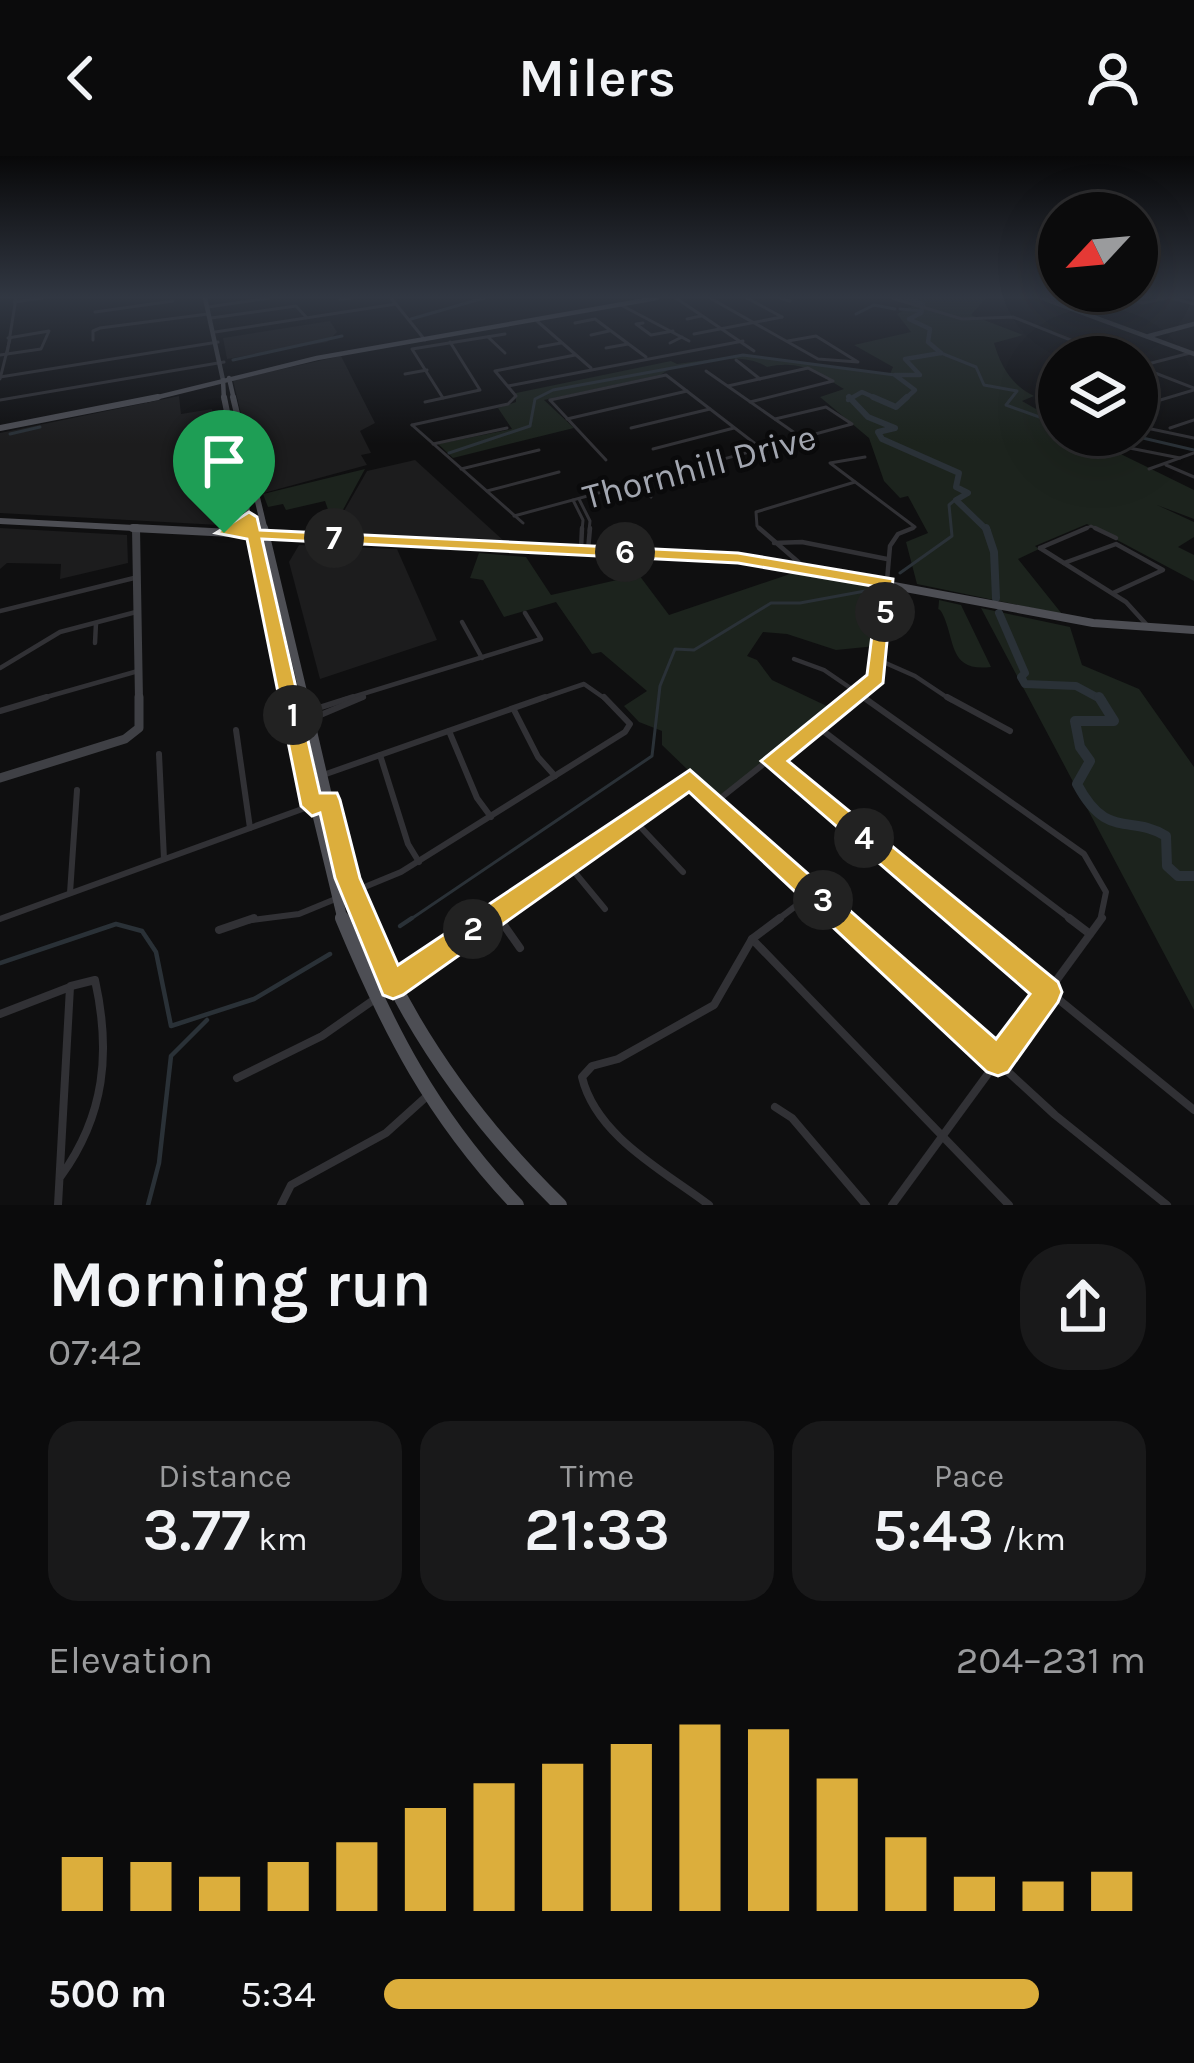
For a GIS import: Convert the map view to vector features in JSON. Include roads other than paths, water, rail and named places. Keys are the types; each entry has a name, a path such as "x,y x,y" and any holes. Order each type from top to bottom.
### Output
{"main road":[{"path":"219,347 237,412 249,517 334,901 375,998 428,1095 482,1168 517,1205"},
{"path":"0,428 384,347"},
{"path":"226,379 225,415 267,535 353,894 393,985 447,1075 502,1146 560,1205"},
{"path":"225,415 237,412"},
{"path":"224,533 242,526 249,517"},
{"path":"0,520 780,558 1066,619 1194,630"},
{"path":"0,778 136,733 140,723 136,528"},
{"path":"272,558 276,545 294,536"},
{"path":"279,654 295,649"},
{"path":"298,740 310,770 323,775"}],"street":[{"path":"11,347 0,378 188,347"},
{"path":"0,355 42,347"},
{"path":"424,347 412,349 443,398"},
{"path":"425,402 480,390 453,347"},
{"path":"499,347 505,353"},
{"path":"566,347 591,368"},
{"path":"606,348 612,347"},
{"path":"632,347 646,357"},
{"path":"508,386 707,347"},
{"path":"750,347 754,351"},
{"path":"798,347 820,360 848,364 858,360 835,347"},
{"path":"1158,361 1192,353"},
{"path":"523,524 412,425 508,404 516,396 495,371 575,355"},
{"path":"736,360 760,379"},
{"path":"0,400 222,362"},
{"path":"728,386 811,368 832,382 750,402"},
{"path":"405,374 427,370"},
{"path":"706,371 802,438"},
{"path":"606,460 550,400 666,375 762,449"},
{"path":"1158,375 1194,389"},
{"path":"1158,400 1194,389"},
{"path":"567,419 687,392"},
{"name":"Thornhill Drive","path":"514,516 852,424 826,407 775,419"},
{"path":"631,428 710,409"},
{"path":"1164,429 1194,420"},
{"path":"433,444 507,428"},
{"path":"653,449 734,428"},
{"path":"1158,428 1194,438"},
{"path":"461,469 539,450"},
{"path":"1149,469 1194,453"},
{"path":"1158,454 1180,458"},
{"path":"717,801 877,678 892,539 915,527 830,464 865,457"},
{"path":"1164,464 1194,477"},
{"path":"487,491 559,472"},
{"path":"780,558 774,543 754,521 760,509 855,482"},
{"path":"633,484 651,497"},
{"path":"575,499 583,520 584,550"},
{"path":"1113,593 1163,570 1091,526 1039,546 1132,606 1149,629"},
{"path":"1064,562 1116,541"},
{"path":"774,543 802,542 889,559"},
{"path":"0,611 134,578"},
{"path":"0,668 40,640 136,612"},
{"path":"310,715 541,639 525,613"},
{"path":"463,622 482,658"},
{"path":"95,643 96,623"},
{"path":"794,659 814,664 858,693 1081,850 1101,875 1107,895 1104,915 892,1205"},
{"path":"881,662 910,672 992,725 1010,731"},
{"path":"0,711 138,671"},
{"path":"219,930 256,916 299,914 419,862 630,724 589,684 323,775"},
{"path":"513,708 538,757 555,776"},
{"path":"817,726 1090,934"},
{"path":"236,730 250,828"},
{"path":"448,730 476,799 491,817"},
{"path":"159,754 164,859"},
{"path":"380,754 404,832 419,862"},
{"path":"772,761 1194,1110"},
{"path":"237,1078 322,1036 690,779 1076,1133 1167,1205"},
{"path":"70,893 77,790"},
{"path":"0,919 328,800"},
{"path":"632,817 682,872"},
{"path":"567,862 605,909"},
{"path":"709,1205 599,1116 582,1088 585,1071 618,1059 714,1005 752,939 814,892"},
{"path":"496,913 520,948"},
{"path":"752,939 1009,1205"},
{"path":"0,1014 95,980 105,1066 102,1101 92,1128 61,1176"},
{"path":"58,1205 70,987"},
{"path":"280,1205 291,1185 386,1133 447,1075"},
{"path":"775,1107 792,1118 866,1205"}],"waterway":[{"path":"233,360 292,347"},
{"path":"904,400 915,390 895,375 920,375 905,359 941,353 934,347"},
{"path":"941,353 976,367 984,385 1017,391 1006,405 1038,416"},
{"path":"449,453 530,426 535,399 553,390 743,355 895,375"},
{"path":"850,399 862,392 880,400"},
{"path":"873,397 896,407 907,397"},
{"path":"850,399 868,417 895,428 878,432 882,439 959,473 956,487 968,493 956,500 987,530"},
{"path":"10,434 40,427"},
{"path":"1158,442 1194,450"},
{"path":"900,573 952,536 949,505 956,499"},
{"path":"987,530 994,552 996,598"},
{"path":"408,921 652,756 660,686 675,649 694,650 771,603 800,603 876,589"},
{"path":"999,613 1025,673 1021,677 1025,684 1076,686 1100,699"},
{"path":"1100,699 1114,721 1075,721 1080,747 1090,761 1077,784 1088,802 1109,820 1166,836 1167,866 1178,876 1194,876"},
{"path":"400,926 412,918"},
{"path":"0,963 116,924 142,931 156,952 171,1026 254,999 330,954"},
{"path":"148,1205 159,1163 171,1056 207,1020"}]}
